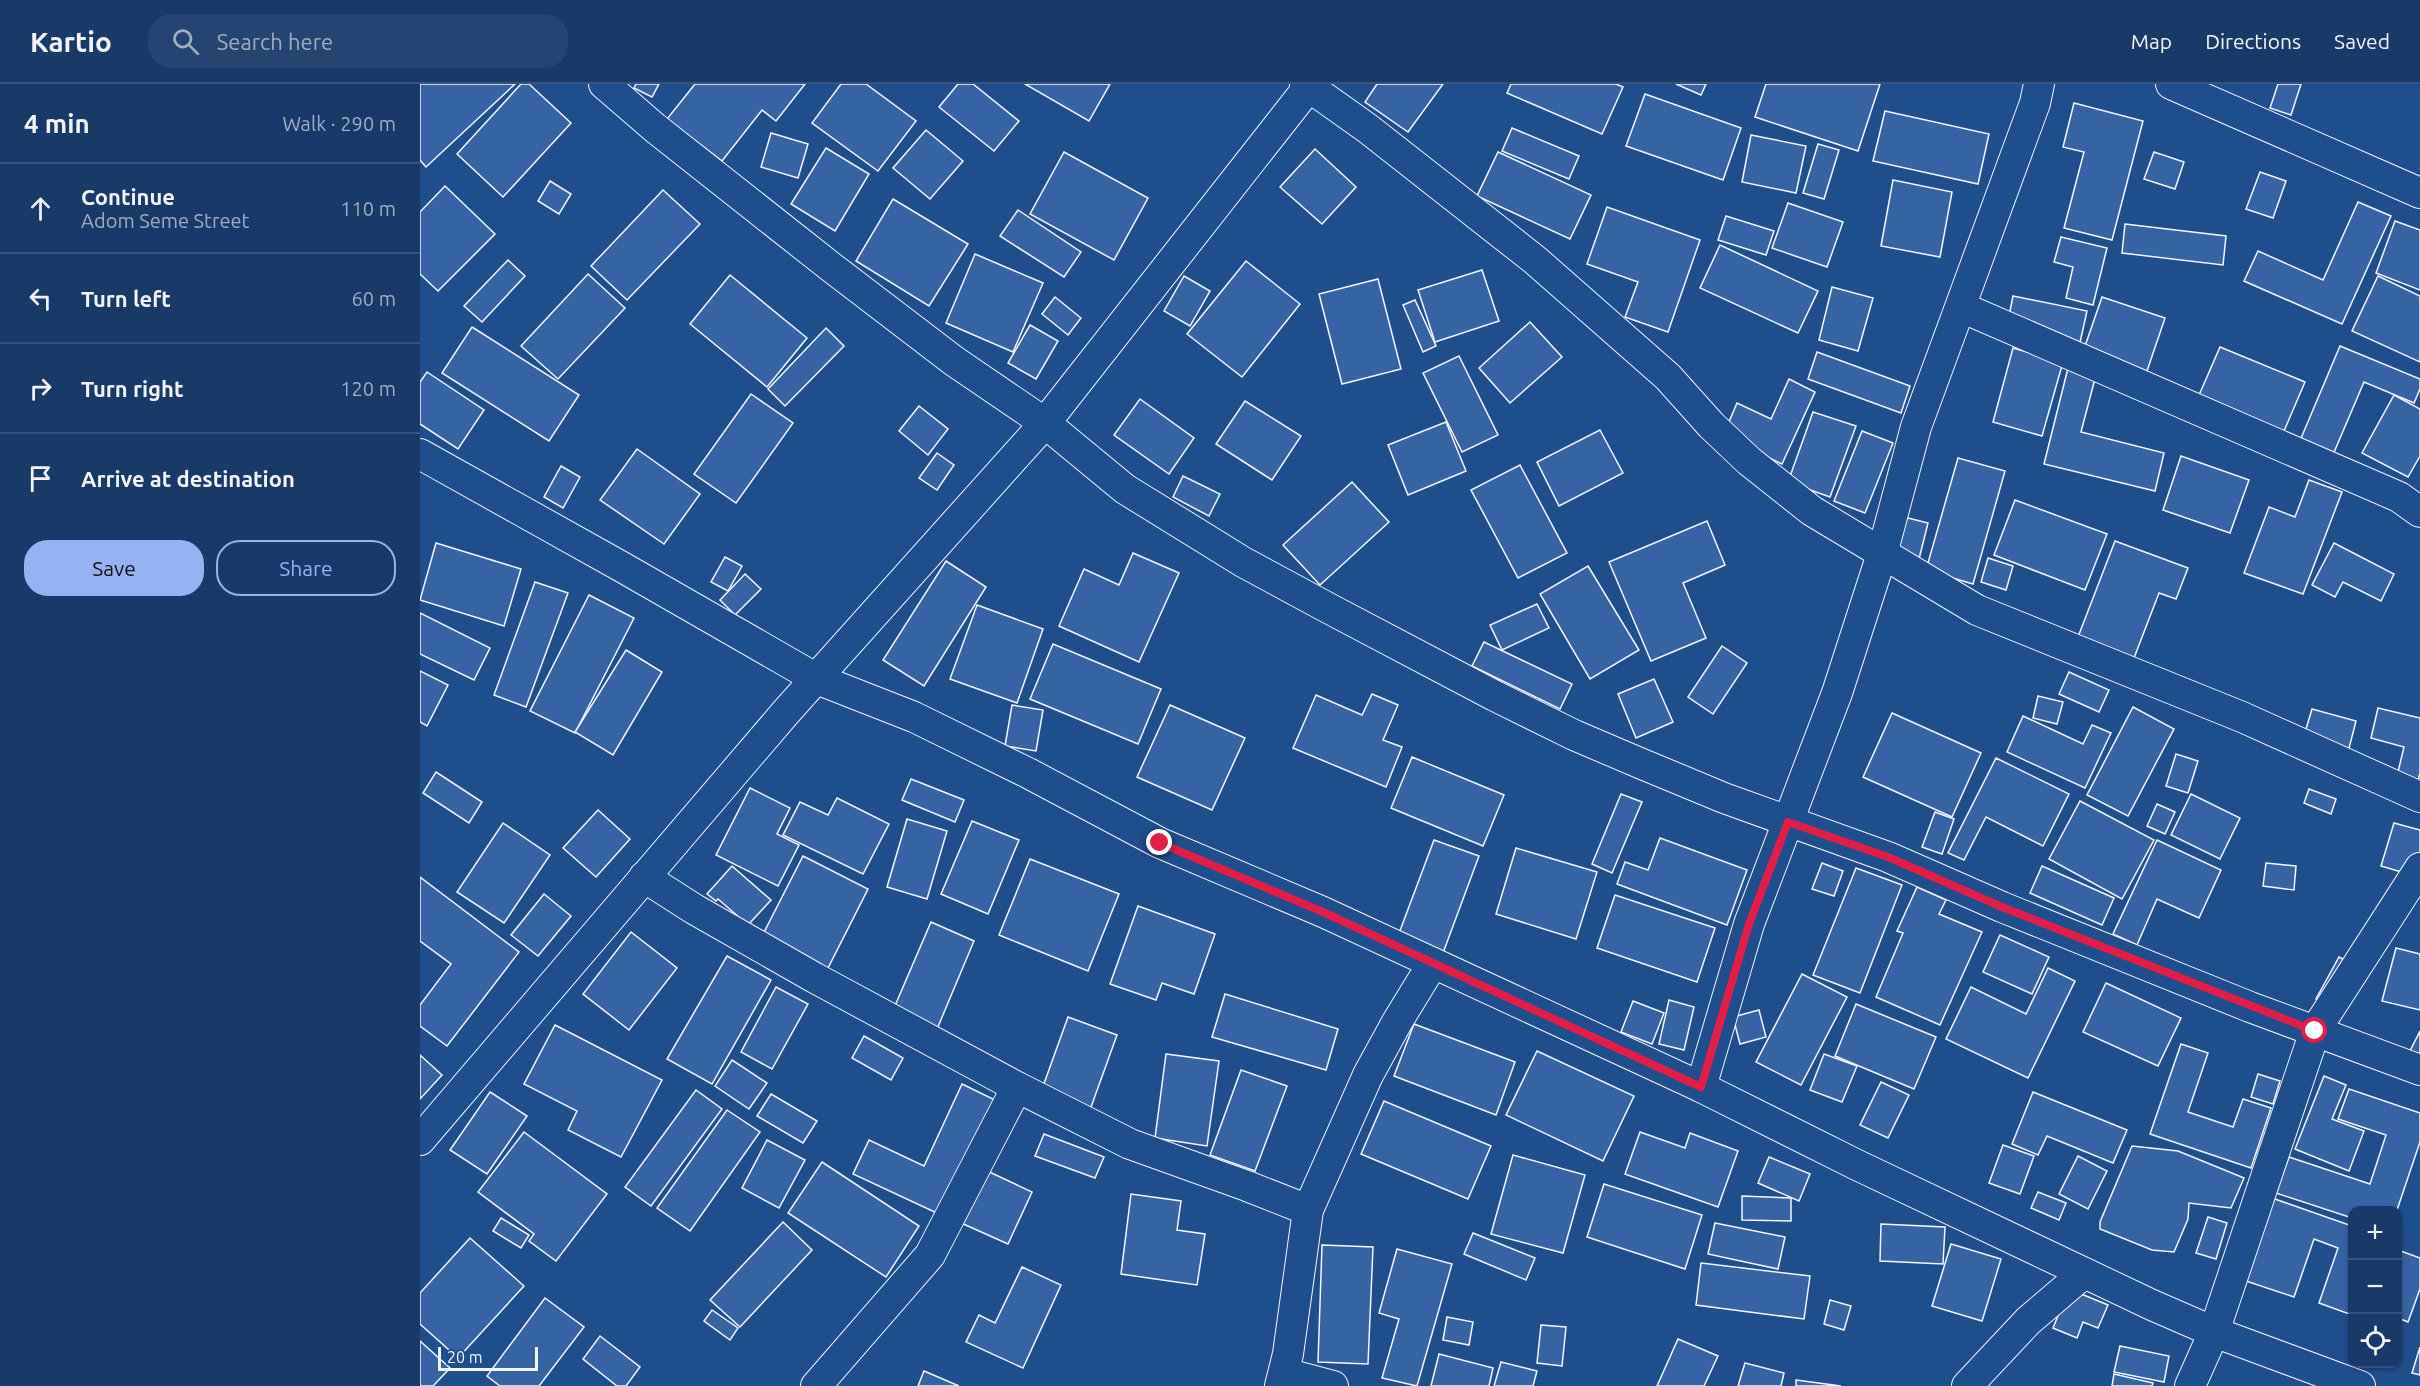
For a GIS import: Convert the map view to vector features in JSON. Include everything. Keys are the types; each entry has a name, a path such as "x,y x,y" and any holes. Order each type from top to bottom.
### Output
{"street":[{"path":"604,84 655,128 831,267 954,361 1045,423 1125,489 1243,562 1320,604 1574,735 1724,798 1888,857 2013,912 2420,1070"},
{"path":"1701,1087 1749,924 1837,693 1882,554 1916,427 2035,103 2039,84"},
{"path":"2171,84 2420,193"},
{"path":"420,1140 644,877 1045,423 1308,85 1367,128 1535,260 1668,377 1711,425 1749,461 1812,511 1977,610 2242,717 2420,797"},
{"path":"1961,307 2398,497 2420,512"},
{"path":"420,454 817,679 914,717 1028,773 1160,843 1323,912 1701,1087 1857,1165 2084,1273 2214,1332 2360,1386"},
{"path":"2190,1386 2214,1332 2315,1031 2420,868"},
{"path":"644,877 694,909 814,978 1017,1087 1130,1144 1308,1210"},
{"path":"1333,1386 1282,1380 1288,1354 1308,1210 1368,1075 1433,963"},
{"path":"816,1386 930,1255 1017,1087"},
{"path":"1967,1386 2028,1321 2084,1273"}],"building":[{"path":"420,84 515,84 426,167 420,160"},
{"path":"521,84 529,84 571,123 503,197 457,154"},
{"path":"636,84 659,84 652,97 634,88"},
{"path":"695,84 805,84 776,121 762,110 722,161 667,119"},
{"path":"841,84 866,84 916,121 878,171 812,123"},
{"path":"958,84 973,84 1019,121 994,151 939,107"},
{"path":"1025,84 1110,84 1089,121"},
{"path":"1377,84 1443,84 1408,132 1365,102"},
{"path":"1511,84 1616,84 1623,87 1602,134 1507,93"},
{"path":"1676,84 1706,84 1701,95"},
{"path":"1766,84 1880,84 1858,151 1755,117"},
{"path":"2278,84 2301,84 2291,115 2270,108"},
{"path":"1645,94 1741,128 1723,180 1626,146"},
{"path":"2074,103 2143,121 2112,240 2064,228 2084,152 2063,147"},
{"path":"1885,111 1989,134 1978,184 1873,161"},
{"path":"1512,128 1579,156 1569,179 1502,151"},
{"path":"926,130 963,161 930,199 893,168"},
{"path":"771,133 808,144 798,178 761,167"},
{"path":"1751,135 1806,146 1796,193 1742,182"},
{"path":"1818,144 1839,150 1824,199 1803,193"},
{"path":"826,148 869,174 835,231 791,204"},
{"path":"1315,149 1356,187 1322,224 1280,187"},
{"path":"1064,152 1148,198 1114,260 1030,214"},
{"path":"1498,152 1591,195 1570,239 1477,196"},
{"path":"2154,152 2184,162 2175,189 2144,179"},
{"path":"2260,172 2286,181 2273,218 2246,209"},
{"path":"1893,180 1952,192 1940,257 1881,246"},
{"path":"550,181 571,194 559,214 538,201"},
{"path":"445,186 495,234 438,291 420,274 420,212"},
{"path":"663,190 700,224 627,300 591,266"},
{"path":"893,199 968,244 929,306 856,261"},
{"path":"2358,202 2391,216 2342,324 2244,281 2258,251 2323,280"},
{"path":"1788,203 1843,222 1827,267 1772,248"},
{"path":"1607,207 1700,240 1668,332 1625,317 1638,282 1587,264"},
{"path":"1018,210 1081,252 1064,277 1000,236"},
{"path":"1726,216 1774,231 1766,255 1718,240"},
{"path":"2395,221 2420,230 2420,290 2376,273"},
{"path":"2125,224 2226,236 2223,265 2122,253"},
{"path":"2061,237 2107,248 2093,305 2066,298 2073,267 2054,262"},
{"path":"1720,245 1818,291 1798,333 1700,288"},
{"path":"975,254 1043,283 1013,352 946,323"},
{"path":"508,260 525,276 482,322 464,306"},
{"path":"1246,261 1300,304 1242,377 1187,334"},
{"path":"1482,270 1499,321 1435,342 1418,290"},
{"path":"588,274 625,308 558,379 521,346"},
{"path":"730,275 807,338 767,387 690,324"},
{"path":"1184,276 1210,291 1190,326 1164,311"},
{"path":"2378,276 2420,296 2420,362 2352,331"},
{"path":"1378,279 1401,369 1342,384 1319,294"},
{"path":"1832,287 1873,298 1858,351 1819,340"},
{"path":"2013,296 2087,311 2079,347 2006,331"},
{"path":"1055,297 1081,318 1068,335 1042,314"},
{"path":"2102,297 2165,318 2147,371 2084,349"},
{"path":"1415,300 1436,346 1423,352 1403,305"},
{"path":"1530,322 1562,357 1510,403 1479,368"},
{"path":"1030,325 1058,341 1036,379 1008,363"},
{"path":"472,327 579,395 549,441 442,373"},
{"path":"826,328 844,346 785,406 768,389"},
{"path":"2340,346 2420,379 2420,389 2414,403 2364,382 2329,464 2296,450"},
{"path":"2220,347 2305,382 2281,438 2196,402"},
{"path":"2013,348 2063,362 2042,436 1993,422"},
{"path":"1817,352 1910,386 1901,413 1808,379"},
{"path":"1459,356 1498,435 1462,452 1423,373"},
{"path":"2069,364 2097,371 2081,432 2164,453 2155,491 2044,464"},
{"path":"427,372 484,410 458,449 420,424 420,382"},
{"path":"1789,379 1815,392 1782,464 1723,436 1737,403 1771,419"},
{"path":"751,394 793,423 736,503 694,474"},
{"path":"2394,395 2420,409 2420,456 2408,477 2362,453"},
{"path":"1140,399 1194,438 1169,474 1114,435"},
{"path":"1245,401 1301,436 1272,480 1216,444"},
{"path":"919,406 948,429 928,455 899,431"},
{"path":"1813,412 1856,426 1830,497 1788,482"},
{"path":"1446,422 1466,471 1408,495 1388,445"},
{"path":"1600,430 1623,473 1559,506 1537,462"},
{"path":"1862,431 1893,443 1865,513 1834,501"},
{"path":"637,449 700,494 664,544 600,500"},
{"path":"937,453 954,465 937,490 919,478"},
{"path":"2181,456 2249,480 2230,533 2163,510"},
{"path":"1958,458 2005,471 1973,584 1926,570"},
{"path":"1520,465 1567,553 1518,578 1471,490"},
{"path":"561,466 580,477 563,508 544,497"},
{"path":"1183,476 1220,494 1209,516 1173,497"},
{"path":"2309,480 2342,492 2303,594 2244,573 2269,507 2295,517"},
{"path":"1352,482 1389,522 1320,585 1283,545"},
{"path":"2015,500 2107,534 2085,590 1994,555"},
{"path":"1904,517 1928,523 1917,567 1893,561"},
{"path":"1707,521 1725,565 1683,583 1706,638 1651,661 1609,562"},
{"path":"2115,541 2188,568 2176,599 2159,593 2134,658 2078,637"},
{"path":"436,543 521,569 504,626 420,600"},
{"path":"2334,543 2394,574 2381,601 2343,582 2335,597 2312,585"},
{"path":"1133,553 1179,573 1139,662 1059,626 1084,569 1119,585"},
{"path":"725,557 742,566 728,591 711,582"},
{"path":"1988,558 2013,566 2006,590 1981,582"},
{"path":"946,561 986,587 924,686 883,660"},
{"path":"1588,566 1639,650 1590,679 1540,594"},
{"path":"745,574 761,589 735,615 720,600"},
{"path":"535,582 568,593 526,707 494,695"},
{"path":"589,595 634,618 575,733 530,711"},
{"path":"1537,604 1549,628 1502,650 1490,625"},
{"path":"977,605 1043,629 1017,703 950,679"},
{"path":"420,613 490,648 474,680 420,654"},
{"path":"1484,642 1572,684 1560,709 1472,666"},
{"path":"1053,644 1161,689 1138,744 1030,699"},
{"path":"1722,646 1747,663 1713,714 1688,697"},
{"path":"626,650 662,672 613,755 575,732"},
{"path":"420,671 448,685 427,726 420,722"},
{"path":"2069,672 2109,690 2099,712 2059,694"},
{"path":"1654,679 1673,722 1636,738 1618,694"},
{"path":"1372,694 1398,705 1383,740 1402,747 1386,787 1293,748 1316,695 1362,715"},
{"path":"2038,696 2063,702 2057,724 2033,718"},
{"path":"1012,705 1043,710 1036,751 1005,746"},
{"path":"1170,705 1245,738 1212,810 1137,777"},
{"path":"2133,707 2174,729 2128,816 2087,795"},
{"path":"2378,708 2420,718 2418,781 2397,776 2404,747 2371,738"},
{"path":"2312,709 2356,721 2348,752 2303,739"},
{"path":"1892,713 1981,753 1952,817 1863,777"},
{"path":"2023,716 2083,744 2092,725 2111,733 2085,788 2007,752"},
{"path":"2176,754 2198,761 2188,793 2166,786"},
{"path":"1412,757 1504,795 1483,846 1391,808"},
{"path":"1996,758 2069,794 2043,846 1986,817 1964,860 1948,853"},
{"path":"436,772 482,802 469,823 423,793"},
{"path":"911,779 964,800 955,822 902,800"},
{"path":"750,788 790,808 777,834 799,845 778,886 716,855"},
{"path":"2309,789 2336,799 2331,814 2304,803"},
{"path":"1621,794 1642,802 1612,873 1592,864"},
{"path":"2191,794 2240,818 2220,859 2171,835"},
{"path":"837,798 889,824 863,874 783,835 800,802 828,815"},
{"path":"2080,801 2154,840 2122,899 2049,859"},
{"path":"2157,804 2175,812 2165,834 2147,826"},
{"path":"598,810 630,839 596,877 563,848"},
{"path":"1935,812 1954,819 1942,854 1922,847"},
{"path":"907,819 947,831 927,899 887,887"},
{"path":"972,821 1019,840 988,914 941,894"},
{"path":"503,823 550,855 504,923 457,892"},
{"path":"2394,823 2420,830 2420,858 2415,876 2381,866"},
{"path":"1660,838 1747,870 1727,925 1617,884 1625,862 1648,870"},
{"path":"1434,840 1479,856 1443,953 1398,936"},
{"path":"2157,840 2221,870 2199,918 2157,899 2137,945 2113,934"},
{"path":"1516,848 1597,872 1576,939 1496,914"},
{"path":"803,856 868,889 826,972 761,938"},
{"path":"1030,859 1119,894 1088,971 999,935"},
{"path":"1822,863 1843,871 1834,896 1812,889"},
{"path":"2266,863 2296,866 2294,890 2263,886"},
{"path":"732,866 771,900 748,925 718,899 716,901 707,894"},
{"path":"2042,866 2114,898 2102,925 2030,893"},
{"path":"1856,868 1902,885 1860,993 1813,975"},
{"path":"420,877 519,952 447,1046 420,1026 420,1005 451,964 420,941"},
{"path":"1917,887 1946,900 1939,914 1982,932 1940,1025 1876,997 1903,933 1897,931"},
{"path":"544,894 571,916 538,956 511,935"},
{"path":"1615,895 1715,928 1697,982 1597,948"},
{"path":"1138,906 1215,934 1194,994 1162,983 1156,1000 1110,984"},
{"path":"931,922 974,941 932,1041 888,1022"},
{"path":"631,932 677,968 629,1030 583,994"},
{"path":"2000,935 2049,957 2032,994 1983,972"},
{"path":"2396,948 2420,954 2420,1010 2382,1001"},
{"path":"727,956 771,980 712,1084 667,1059"},
{"path":"2339,957 2355,966 2332,1008 2316,999"},
{"path":"2048,968 2075,981 2028,1078 1946,1039 1971,987 2026,1014"},
{"path":"1802,974 1847,997 1801,1085 1756,1062"},
{"path":"2106,983 2181,1018 2158,1066 2083,1032"},
{"path":"776,987 808,1004 772,1069 741,1052"},
{"path":"1225,994 1338,1029 1326,1070 1212,1037"},
{"path":"1669,1000 1694,1007 1684,1050 1659,1044"},
{"path":"1633,1001 1664,1013 1652,1044 1621,1032"},
{"path":"1856,1004 1936,1037 1914,1089 1835,1056"},
{"path":"1759,1010 1766,1037 1740,1044 1733,1017"},
{"path":"1068,1017 1117,1035 1086,1121 1037,1103"},
{"path":"1414,1024 1515,1062 1496,1115 1394,1076"},
{"path":"555,1025 662,1080 621,1157 568,1130 577,1111 524,1084"},
{"path":"2420,1031 2420,1056 2410,1051"},
{"path":"864,1036 903,1058 891,1080 852,1058"},
{"path":"2181,1044 2208,1053 2188,1112 2233,1127 2243,1099 2271,1108 2251,1168 2150,1134"},
{"path":"1537,1051 1634,1096 1603,1161 1506,1115"},
{"path":"1166,1054 1219,1061 1207,1146 1155,1138"},
{"path":"1824,1054 1857,1066 1842,1102 1810,1090"},
{"path":"420,1055 442,1075 420,1099"},
{"path":"732,1060 767,1083 749,1109 715,1086"},
{"path":"1241,1070 1287,1086 1255,1171 1210,1155"},
{"path":"2258,1074 2280,1081 2273,1104 2251,1097"},
{"path":"2324,1076 2346,1085 2332,1119 2364,1131 2349,1171 2295,1149"},
{"path":"1881,1082 1909,1095 1888,1138 1860,1125"},
{"path":"962,1084 995,1100 941,1215 853,1174 869,1140 924,1166"},
{"path":"2349,1089 2420,1113 2420,1142 2398,1206 2348,1206 2348,1217 2276,1193 2289,1157 2370,1184 2386,1135 2338,1119"},
{"path":"696,1090 722,1109 651,1206 625,1187"},
{"path":"490,1092 527,1116 487,1174 450,1150"},
{"path":"2033,1092 2127,1130 2113,1163 2047,1136 2038,1155 2012,1144"},
{"path":"771,1094 817,1121 803,1143 757,1116"},
{"path":"1384,1101 1491,1146 1468,1199 1361,1154"},
{"path":"727,1110 760,1132 690,1231 657,1208"},
{"path":"524,1132 607,1194 556,1261 529,1241 534,1234 478,1192"},
{"path":"1640,1132 1685,1148 1690,1133 1738,1151 1718,1207 1625,1174"},
{"path":"1044,1134 1104,1157 1095,1178 1035,1156"},
{"path":"767,1140 805,1160 779,1208 742,1188"},
{"path":"2003,1145 2034,1156 2020,1194 1989,1183"},
{"path":"2132,1146 2178,1151 2244,1178 2231,1208 2189,1203 2188,1219 2174,1252 2152,1250 2100,1229 2100,1222"},
{"path":"1513,1155 1585,1175 1563,1253 1491,1234"},
{"path":"2078,1156 2107,1171 2088,1209 2059,1194"},
{"path":"1769,1157 1810,1174 1799,1201 1758,1183"},
{"path":"822,1162 919,1226 886,1277 788,1213"},
{"path":"983,1169 1032,1192 1008,1244 959,1222"},
{"path":"1604,1184 1702,1215 1685,1269 1587,1237"},
{"path":"2038,1192 2066,1203 2059,1220 2031,1208"},
{"path":"1131,1194 1181,1201 1177,1230 1205,1234 1197,1285 1121,1274"},
{"path":"1742,1196 1791,1198 1791,1221 1742,1220"},
{"path":"2272,1198 2348,1225 2348,1314 2319,1303 2338,1248 2314,1239 2294,1297 2243,1280"},
{"path":"2208,1217 2227,1223 2216,1259 2196,1253"},
{"path":"501,1218 529,1235 521,1248 493,1231"},
{"path":"783,1222 812,1250 740,1327 710,1300"},
{"path":"1715,1223 1785,1237 1778,1269 1708,1254"},
{"path":"1881,1224 1945,1227 1943,1264 1880,1261"},
{"path":"1473,1233 1535,1258 1526,1280 1464,1254"},
{"path":"470,1238 524,1286 458,1358 420,1324 420,1293"},
{"path":"1951,1244 2001,1259 1982,1321 1932,1306"},
{"path":"1322,1245 1373,1247 1368,1364 1318,1362"},
{"path":"1397,1249 1452,1264 1417,1386 1382,1378 1399,1319 1379,1313"},
{"path":"2402,1251 2420,1258 2420,1289 2408,1322 2402,1320"},
{"path":"1701,1263 1810,1276 1804,1319 1696,1305"},
{"path":"1022,1267 1061,1285 1023,1368 966,1342 979,1315 995,1323"},
{"path":"2069,1289 2108,1305 2098,1328 2083,1322 2077,1338 2053,1328"},
{"path":"545,1298 584,1327 539,1386 500,1386 487,1376"},
{"path":"1830,1300 1851,1306 1844,1330 1824,1324"},
{"path":"712,1310 738,1328 730,1340 704,1321"},
{"path":"1447,1317 1473,1322 1469,1345 1443,1340"},
{"path":"1541,1325 1566,1327 1562,1366 1537,1363"},
{"path":"600,1336 640,1367 626,1386 617,1386 583,1359"},
{"path":"1678,1339 1718,1356 1704,1386 1657,1386"},
{"path":"420,1341 450,1368 433,1386 420,1386"},
{"path":"2120,1346 2169,1356 2164,1382 2114,1372"},
{"path":"2420,1347 2420,1375 2412,1373"},
{"path":"1439,1354 1493,1368 1489,1386 1431,1386"},
{"path":"1501,1362 1537,1371 1533,1386 1494,1386"},
{"path":"1745,1363 1784,1373 1781,1386 1738,1386"},
{"path":"924,1371 959,1386 918,1386"},
{"path":"2114,1374 2153,1383 2152,1386 2112,1386"},
{"path":"1796,1380 1841,1386 1796,1386"}],"route":[{"path":"1160,843 1323,912 1701,1087 1749,924 1788,822 1888,857 2002,907 2315,1031"}]}
